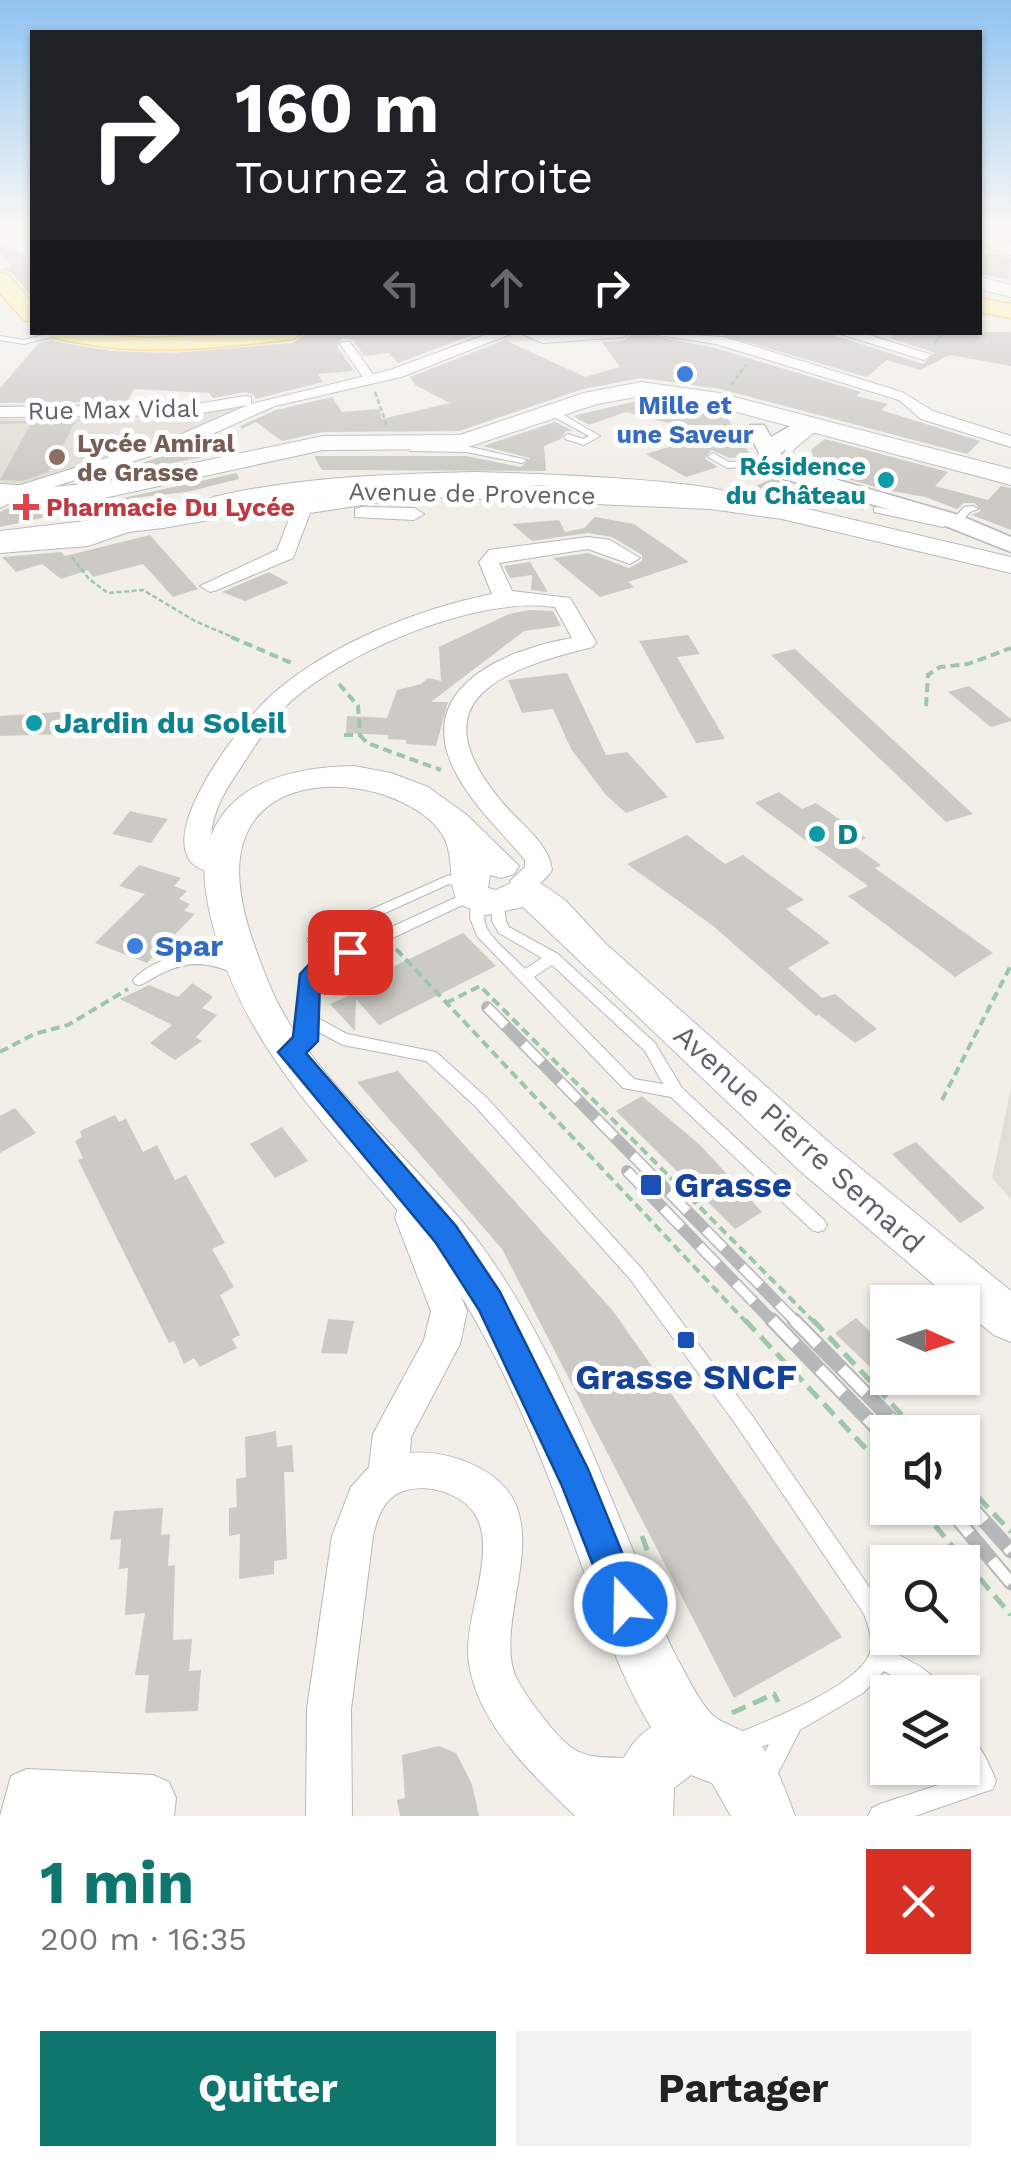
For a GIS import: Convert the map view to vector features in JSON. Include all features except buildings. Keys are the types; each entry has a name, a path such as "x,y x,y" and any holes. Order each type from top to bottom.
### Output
{"main road":[{"path":"73,335 140,346 261,335"},
{"path":"5,496 104,490 344,441 462,442 611,392 641,389 678,392 784,437 1011,478"},
{"name":"Avenue de Provence","path":"0,539 290,504 367,489 461,490 735,501 782,511 882,522 1011,565"},
{"name":"Avenue de Provence","path":"735,501 777,520 939,557 1011,579"},
{"path":"777,520 882,522"},
{"path":"498,882 467,852 453,826 424,798 392,784 340,776 310,780 266,796 244,814 225,843 224,866 244,973 266,1018 299,1036 446,1235 514,1347 576,1480 650,1667 686,1784"},
{"name":"Avenue Pierre Semard","path":"498,882 573,955 1011,1320"}],"street":[{"path":"5,496 148,452 286,396 371,380 500,335"},
{"path":"532,335 580,335"},
{"path":"672,335 718,340 902,398 927,415 1011,442"},
{"path":"852,335 924,355"},
{"path":"346,344 371,380"},
{"name":"Rue Max Vidal","path":"0,412 191,410 286,396"},
{"path":"784,437 961,518 1011,546"},
{"path":"212,511 220,501 295,486 377,479 568,482 735,501"},
{"path":"210,586 286,554 290,504 414,514"},
{"path":"0,548 110,534 130,525"},
{"path":"500,590 489,562 496,554 510,550 588,542 602,544 630,558"},
{"path":"224,866 209,863 198,854 195,819 252,732 283,695 349,653 500,590 563,602 585,642 548,647 508,662 467,693 458,715 455,734 498,882"},
{"path":"388,1476 392,1434 442,1344 449,1311 412,1218 415,1197"},
{"path":"329,1816 328,1723 353,1533 366,1499 388,1476 410,1470 439,1471 472,1483 492,1505 502,1532 502,1556 490,1630 491,1672 528,1734 564,1769 686,1784"},
{"path":"20,1816 26,1792 152,1798 151,1816"}],"lane":[{"path":"0,338 24,342 53,335"},
{"path":"552,412 596,436 584,442 568,437"},
{"path":"714,456 728,464 784,437"},
{"path":"398,440 412,449 466,448 522,460"},
{"path":"882,522 947,524 961,518"},
{"path":"314,940 449,880 498,882"},
{"path":"498,882 477,918 482,932 629,1084 676,1092"},
{"path":"498,882 322,965 308,980 299,1036 410,1049 443,1064 616,1249 746,1424 871,1607 879,1626 880,1657 870,1672 791,1724 686,1784"},
{"path":"526,974 573,955 650,1047 676,1092 818,1225"},
{"path":"140,980 148,973 184,961 210,958 224,960 244,973"},
{"path":"880,1657 911,1675"},
{"path":"686,1784 791,1724"},
{"path":"880,1816 974,1785"}],"path":[{"path":"371,380 398,440"},
{"path":"60,542 88,579 108,593 144,590 195,621 270,655 318,670 356,697 363,716 360,735"},
{"path":"926,706 928,675 940,667 968,664 1011,648"},
{"path":"344,735 360,735 367,743 442,771"},
{"path":"393,945 870,1453"},
{"path":"942,1100 1011,966"},
{"path":"0,1052 34,1034 68,1025 140,980"},
{"path":"446,1003 480,986 788,1294 902,1415"},
{"path":"980,1499 1011,1532"},
{"path":"935,1525 1011,1615"}],"shaded area":[{"name":"Lycée Amiral de Grasse","path":"249,403 171,440 30,484 0,483 0,405"},
{"path":"1011,1088 1011,1199 992,1178"}],"railway":[{"path":"487,1007 797,1323"},
{"path":"627,1171 774,1323"},
{"path":"772,1320 870,1421"},
{"path":"794,1320 887,1415"},
{"path":"980,1516 1011,1551"},
{"path":"962,1525 1011,1583"}],"place":[{"name":"Mille et une Saveur","path":"685,374"},
{"name":"Lycée Amiral de Grasse","path":"57,457"},
{"name":"Résidence du Château","path":"886,480"},
{"name":"Pharmacie Du Lycée","path":"26,507"},
{"name":"Jardin du Soleil","path":"34,723"},
{"name":"D","path":"817,834"},
{"name":"Spar","path":"135,946"},
{"name":"Grasse","path":"651,1185"},
{"name":"Grasse SNCF","path":"686,1340"}],"route":[{"path":"350,952 322,965 308,980 305,1041 291,1052 446,1235 489,1301 576,1480 625,1604"}]}
